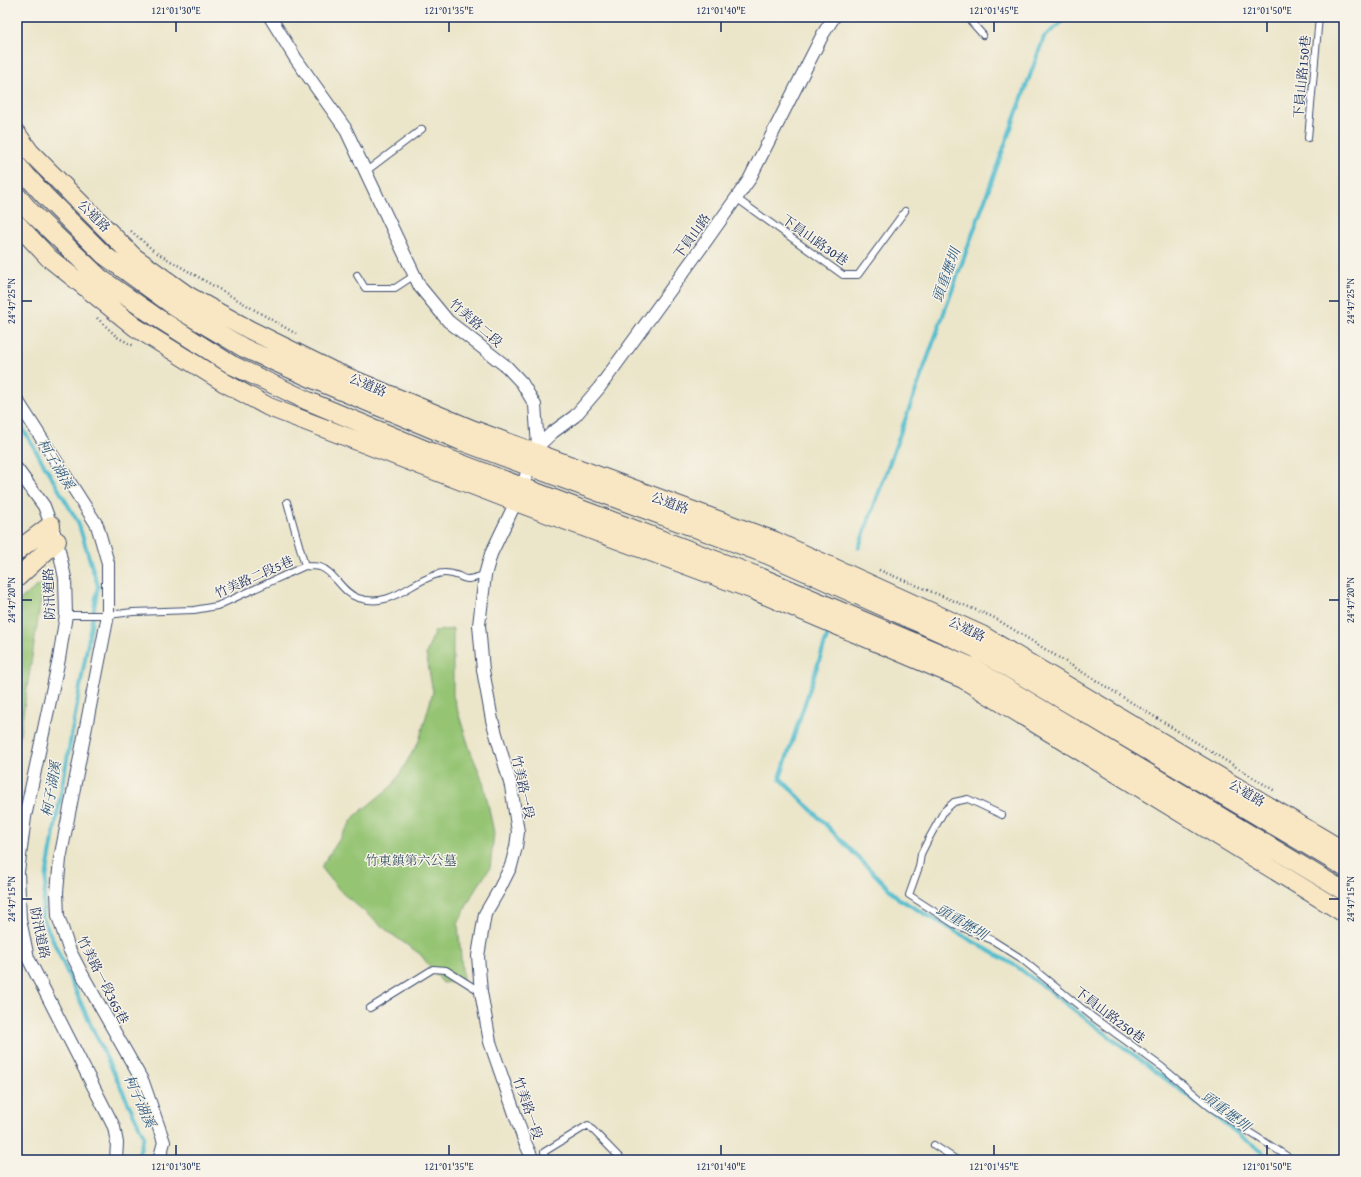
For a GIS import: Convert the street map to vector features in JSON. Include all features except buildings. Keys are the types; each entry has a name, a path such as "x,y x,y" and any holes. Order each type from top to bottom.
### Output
{"street":[{"name":"竹美路二段","path":"270,17 296,59 345,128 420,288 448,321 506,367 522,383 535,405 535,455 519,494 491,554 485,575"},
{"name":"下員山路","path":"535,455 553,432 575,416 600,388 749,180 805,68 834,17"},
{"name":"公道路","path":"17,134 30,152 134,257 187,295 250,330 333,370 768,555 974,648 1344,867"},
{"name":"公道路","path":"17,165 44,195 104,254 178,309 244,348 320,382 461,441 535,455 774,541 982,636 1344,851"},
{"path":"17,196 30,211 101,279 153,315 232,365 308,401 434,453 519,494 753,590 963,679 1344,913"},
{"path":"17,224 49,258 135,328 225,383 269,407 760,577 970,666 1344,891"},
{"name":"竹美路一段365巷","path":"17,400 97,525 108,563 108,615 60,859 57,892 58,916 69,949 79,969 143,1082 164,1142 162,1158"},
{"name":"防汛道路","path":"17,469 44,506 54,533 65,578 66,615 59,659 25,817 18,872 20,920 28,958 114,1127 117,1143 116,1160"},
{"path":"17,550 54,533"},
{"path":"17,578 54,533"},
{"name":"竹美路一段","path":"485,575 479,625 483,670 492,720 511,786 518,832 511,866 500,890 485,914 478,956 481,992 490,1042 524,1140 533,1160"}],"lane":[{"path":"967,17 983,35"},
{"name":"下員山路150巷","path":"1308,138 1319,17"},
{"path":"365,172 422,129"},
{"name":"下員山路30巷","path":"736,198 844,275 858,275 905,211"},
{"path":"357,275 366,288 395,288 415,275"},
{"path":"287,502 305,566"},
{"name":"竹美路二段5巷","path":"66,615 108,615 133,612 194,610 217,606 305,566 321,567 346,591 356,597 370,601 382,600 404,591 435,575 446,573 457,575 466,580 485,575"},
{"name":"下員山路250巷","path":"1002,815 968,799 954,802 944,811 921,854 919,867 909,895 954,924 992,940 1019,957 1094,1018 1162,1067 1210,1107 1293,1160"},
{"path":"370,1008 433,969 446,970 481,992"},
{"path":"546,1160 544,1152 588,1125 622,1160"},
{"path":"934,1145 957,1160"}],"path":[{"path":"95,316 117,337 138,348"}],"green space":[{"path":"44,581 17,752 17,602"},
{"name":"竹東鎮第六公墓","path":"453,629 453,696 470,750 483,781 494,833 490,868 472,895 458,924 463,980 443,983 420,954 390,933 341,892 321,867 355,816 393,785 419,741 433,692 426,654 435,631"}],"waterway":[{"name":"頭重壢圳","path":"859,547 1044,37 1062,22 1062,17"},
{"name":"柯子湖溪","path":"17,419 78,522 98,586 47,872 42,916 90,1023 144,1136 137,1160"},
{"name":"頭重壢圳","path":"829,631 780,778 899,899 1016,966 1273,1160"}]}
